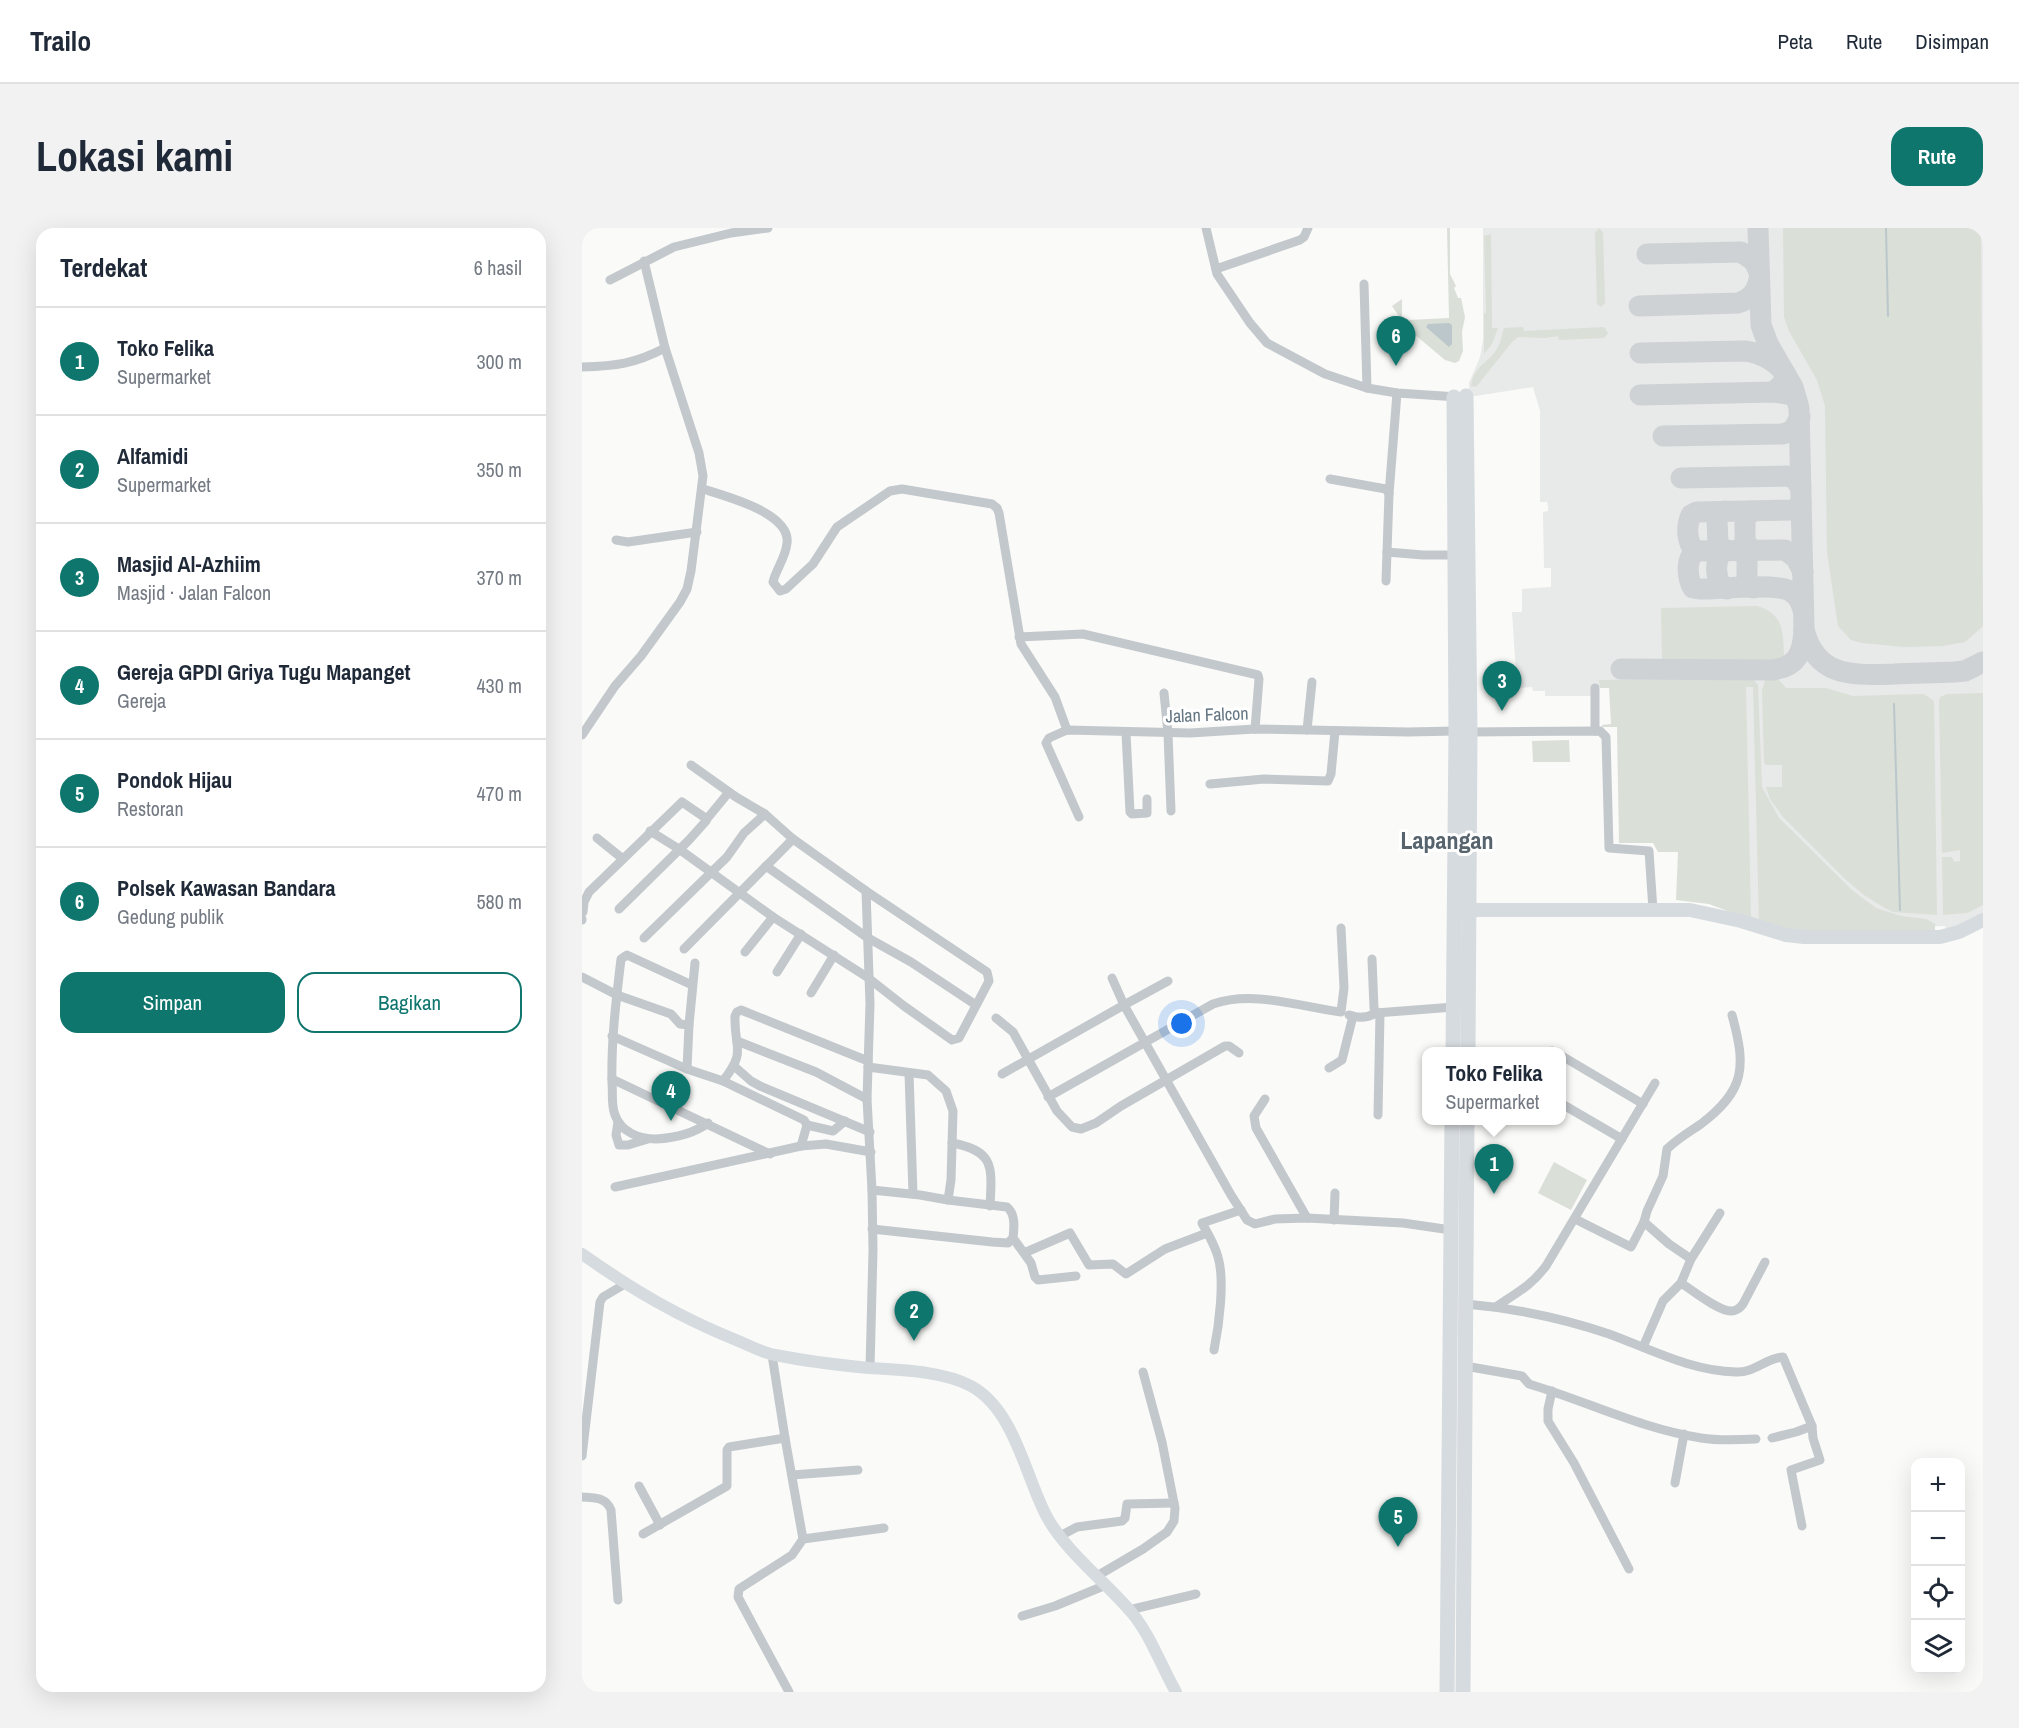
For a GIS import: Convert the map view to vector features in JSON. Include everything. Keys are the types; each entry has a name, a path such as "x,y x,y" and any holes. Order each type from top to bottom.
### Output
{"highway":[{"path":"1460,396 1454,555 1469,910 1468,1047"},
{"path":"1454,1047 1453,910 1463,731 1460,396"},
{"path":"1452,1125 1451,1230 1458,1403 1462,1692"},
{"path":"1447,1692 1458,1403 1465,1366 1467,1125"}],"main road":[{"path":"1453,910 1690,910 1741,921 1776,933 1804,937 1940,937 1959,932 1983,920"},
{"path":"582,1254 654,1302 703,1326 772,1355 870,1368 921,1372 971,1386 991,1401 1003,1417 1048,1518 1060,1536 1129,1610 1150,1641 1176,1692"}],"street":[{"path":"610,280 674,247 707,237 768,228"},
{"path":"1206,228 1215,269 1222,283 1267,343 1325,375 1366,388 1397,393 1460,396"},
{"path":"1215,269 1300,240 1305,237 1308,228"},
{"path":"582,735 615,686 641,656 680,602 687,589 703,489 704,476 699,453 665,348 644,261"},
{"path":"1364,284 1366,388"},
{"path":"582,367 620,366 635,362 665,348"},
{"path":"1386,581 1389,494 1397,393"},
{"path":"1330,479 1386,489 1389,494"},
{"path":"703,489 743,502 775,518 785,529 787,544 773,582 780,591 786,589 813,564 837,527 890,491 902,489 992,504 998,508 1019,637 1025,653 1043,676 1055,697 1067,730 1049,738 1046,743 1078,818"},
{"path":"616,540 628,542 697,532"},
{"path":"1387,552 1454,555"},
{"path":"1019,637 1083,634 1258,675 1255,729"},
{"path":"1307,730 1312,682"},
{"path":"1595,688 1595,731 1600,731 1606,737 1609,848 1649,851 1653,910"},
{"path":"1164,693 1171,811"},
{"name":"Jalan Falcon","path":"1067,730 1126,733 1255,729 1595,731"},
{"path":"1210,784 1264,779 1328,781 1331,774 1335,731"},
{"path":"1126,733 1130,812 1132,814 1147,813 1147,799"},
{"path":"650,831 679,849 772,917 869,980 952,1040 959,1038 989,981 987,972 866,891 793,839 765,814 691,765"},
{"path":"619,909 689,840 729,792"},
{"path":"583,912 587,888 622,859 682,802 704,816 706,820"},
{"path":"644,938 711,873 741,836 765,814"},
{"path":"597,838 622,859"},
{"path":"684,949 793,839"},
{"path":"766,866 869,938 911,962 976,1005"},
{"path":"866,891 869,938 867,1099 872,1190 870,1368"},
{"path":"745,952 772,917"},
{"path":"1341,928 1344,988 1341,1012"},
{"path":"777,972 801,934"},
{"path":"648,1139 630,1133 618,1122 612,1105 612,1036 621,959 627,955 692,985"},
{"path":"811,993 834,956"},
{"path":"1372,959 1374,1010 1378,1013 1378,1115"},
{"path":"687,1069 695,963"},
{"path":"582,977 617,995 672,1014 680,1024 689,1025"},
{"path":"1112,978 1144,1041 1248,1220 1255,1224 1286,1217 1307,1218 1403,1223 1451,1230"},
{"path":"1002,1074 1168,981"},
{"path":"1048,1097 1144,1041 1224,1000 1266,1000 1368,1017 1378,1013 1454,1007"},
{"path":"723,1081 738,1057 735,1016 741,1010 868,1064 928,1075 946,1091 953,1111 951,1180 948,1200"},
{"path":"1575,1219 1631,1247 1663,1176 1667,1149 1719,1108 1730,1097 1736,1086 1741,1054 1732,1015"},
{"path":"1329,1068 1342,1060 1353,1016"},
{"path":"996,1018 1013,1032 1048,1097 1065,1120 1072,1127 1081,1130 1090,1127 1121,1106 1225,1046 1239,1053"},
{"path":"612,1036 687,1069 723,1081 804,1120 807,1125 833,1131"},
{"path":"738,1041 816,1072 867,1099"},
{"path":"1566,1058 1643,1104"},
{"path":"734,1066 760,1086 870,1131"},
{"path":"909,1073 913,1194"},
{"path":"612,1079 770,1154"},
{"path":"1496,1307 1534,1281 1550,1260 1655,1083"},
{"path":"1265,1099 1254,1116 1256,1128 1272,1160 1307,1218"},
{"path":"1566,1106 1622,1139"},
{"path":"826,1144 833,1131 845,1121"},
{"path":"618,1122 616,1135 620,1144 628,1145 648,1139 672,1137 697,1130 708,1123"},
{"path":"801,1146 807,1125"},
{"path":"952,1143 970,1146 983,1155 991,1177 990,1206"},
{"path":"615,1187 801,1146 826,1144 870,1152"},
{"path":"872,1190 1007,1207 1013,1215 1013,1238 1031,1263 1035,1277 1038,1280 1076,1276"},
{"path":"1334,1220 1335,1193"},
{"path":"1214,1350 1220,1313 1220,1268 1217,1252 1202,1223 1241,1210"},
{"path":"1643,1347 1663,1302 1681,1283 1691,1259 1720,1213"},
{"path":"1644,1222 1669,1244 1691,1259"},
{"path":"872,1229 992,1242 1008,1243 1013,1238"},
{"path":"1024,1253 1070,1233 1089,1265 1113,1264 1126,1274 1165,1250 1207,1233"},
{"path":"1681,1283 1720,1308 1730,1311 1737,1310 1743,1304 1765,1262"},
{"path":"582,1456 600,1302 603,1297 624,1284"},
{"path":"1466,1304 1496,1307 1573,1323 1683,1362 1736,1372 1748,1372 1782,1356 1812,1426 1820,1460 1791,1470 1802,1526"},
{"path":"772,1355 802,1526 802,1539 792,1555 739,1589 738,1597 789,1692"},
{"path":"1465,1366 1522,1377 1528,1384 1630,1419 1684,1434 1709,1439 1756,1439"},
{"path":"1022,1616 1081,1596 1167,1532 1174,1521 1174,1503 1162,1442 1143,1372"},
{"path":"1551,1391 1548,1421 1574,1463 1629,1569"},
{"path":"1772,1438 1812,1426"},
{"path":"1675,1483 1684,1434"},
{"path":"644,1534 727,1486 729,1447 785,1438"},
{"path":"792,1475 858,1470"},
{"path":"639,1486 660,1525"},
{"path":"582,1497 603,1499 609,1504 618,1600"},
{"path":"1060,1536 1077,1527 1122,1521 1125,1518 1127,1504 1174,1503"},
{"path":"802,1539 884,1528"},
{"path":"1129,1610 1196,1594"}],"shaded area":[{"path":"1447,228 1450,228 1450,274 1456,286 1454,288 1458,298 1461,298 1465,317 1462,332 1463,351 1459,361 1455,363 1445,360 1407,328 1392,306 1402,299 1402,316 1409,320 1449,318"},
{"path":"1483,228 1983,228 1983,915 1946,930 1945,926 1796,932 1734,913 1612,687 1598,687 1592,696 1545,696 1545,691 1533,691 1532,687 1517,688 1512,612 1522,612 1522,589 1551,587 1551,568 1544,568 1543,512 1548,511 1548,507 1547,502 1540,502 1540,411 1533,387 1476,396 1472,396 1469,391 1469,383 1480,357 1483,340"},
{"path":"1599,228 1603,233 1605,303 1601,307 1597,304 1595,233"},
{"path":"1783,228 1981,228 1983,626 1965,642 1942,646 1904,647 1862,643 1851,640 1838,626 1827,552 1825,406 1817,380 1789,331 1784,317"},
{"path":"1491,234 1492,328 1498,328 1492,344 1484,354 1484,314 1486,313 1484,236"},
{"path":"1449,323 1452,325 1452,344 1449,347 1426,327 1428,324"},
{"path":"1523,327 1524,331 1604,327 1608,333 1604,338 1559,340 1558,336 1518,337 1476,387 1471,386 1475,373 1498,347 1504,328"},
{"path":"1757,606 1766,609 1780,625 1784,656 1778,661 1665,662 1662,659 1661,608"},
{"path":"1772,677 1779,680 1786,688 1826,688 1853,696 1924,694 1934,701 1937,915 1893,912 1864,895 1783,817 1770,799 1766,787 1782,787 1782,765 1766,765 1764,762 1762,691 1765,680"},
{"path":"1753,679 1758,685 1762,787 1779,818 1852,890 1876,908 1901,916 1926,919 1935,924 1935,930 1783,932 1759,922 1753,687 1746,687 1751,920 1709,904 1676,900 1678,852 1658,852 1653,843 1619,843 1617,727 1602,727 1602,725 1611,724 1609,688 1600,688 1599,680"},
{"path":"1983,693 1983,905 1967,913 1943,915 1942,857 1952,857 1954,862 1960,861 1960,850 1942,853 1939,702 1940,697 1947,694"},
{"path":"1569,740 1570,762 1533,762 1532,741"},
{"path":"1554,1162 1587,1180 1571,1210 1538,1193"}],"waterway":[{"path":"1886,228 1888,316"},
{"path":"1894,704 1900,910"}],"taxiway":[{"path":"1621,669 1772,670 1788,666 1793,662 1802,645 1804,629 1799,408 1793,387 1768,344 1761,325 1758,228"},
{"path":"1647,254 1741,252 1754,261 1759,272"},
{"path":"1639,306 1738,303 1753,294 1759,279"},
{"path":"1640,353 1745,351 1757,353 1772,361 1785,373 1783,383 1774,392"},
{"path":"1640,395 1774,392 1786,394"},
{"path":"1663,436 1783,434 1793,430 1800,417"},
{"path":"1681,478 1787,476 1795,479 1801,488"},
{"path":"1801,501 1798,508 1793,510 1697,512 1691,515 1688,530 1689,540 1697,551 1785,550 1796,558 1803,572"},
{"path":"1725,511 1719,514 1717,520 1718,544 1725,550 1718,558 1717,576 1727,589"},
{"path":"1752,511 1745,518 1745,543 1753,550 1747,553 1747,583 1754,588"},
{"path":"1697,551 1690,558 1688,568 1693,588 1773,587 1790,591 1800,602 1803,610"},
{"path":"1804,630 1810,646 1818,657 1827,665 1850,673 1954,672 1965,671 1983,662"}],"place":[{"name":"Polsek Kawasan Bandara","path":"1396,366"},
{"name":"Masjid Al-Azhiim","path":"1502,711"},
{"name":"Gereja GPDI Griya Tugu Mapanget","path":"671,1121"},
{"name":"Toko Felika","path":"1494,1194"},
{"name":"Alfamidi","path":"914,1341"},
{"name":"Pondok Hijau","path":"1398,1547"}],"district":[{"name":"Lapangan","path":"1447,841"}]}
